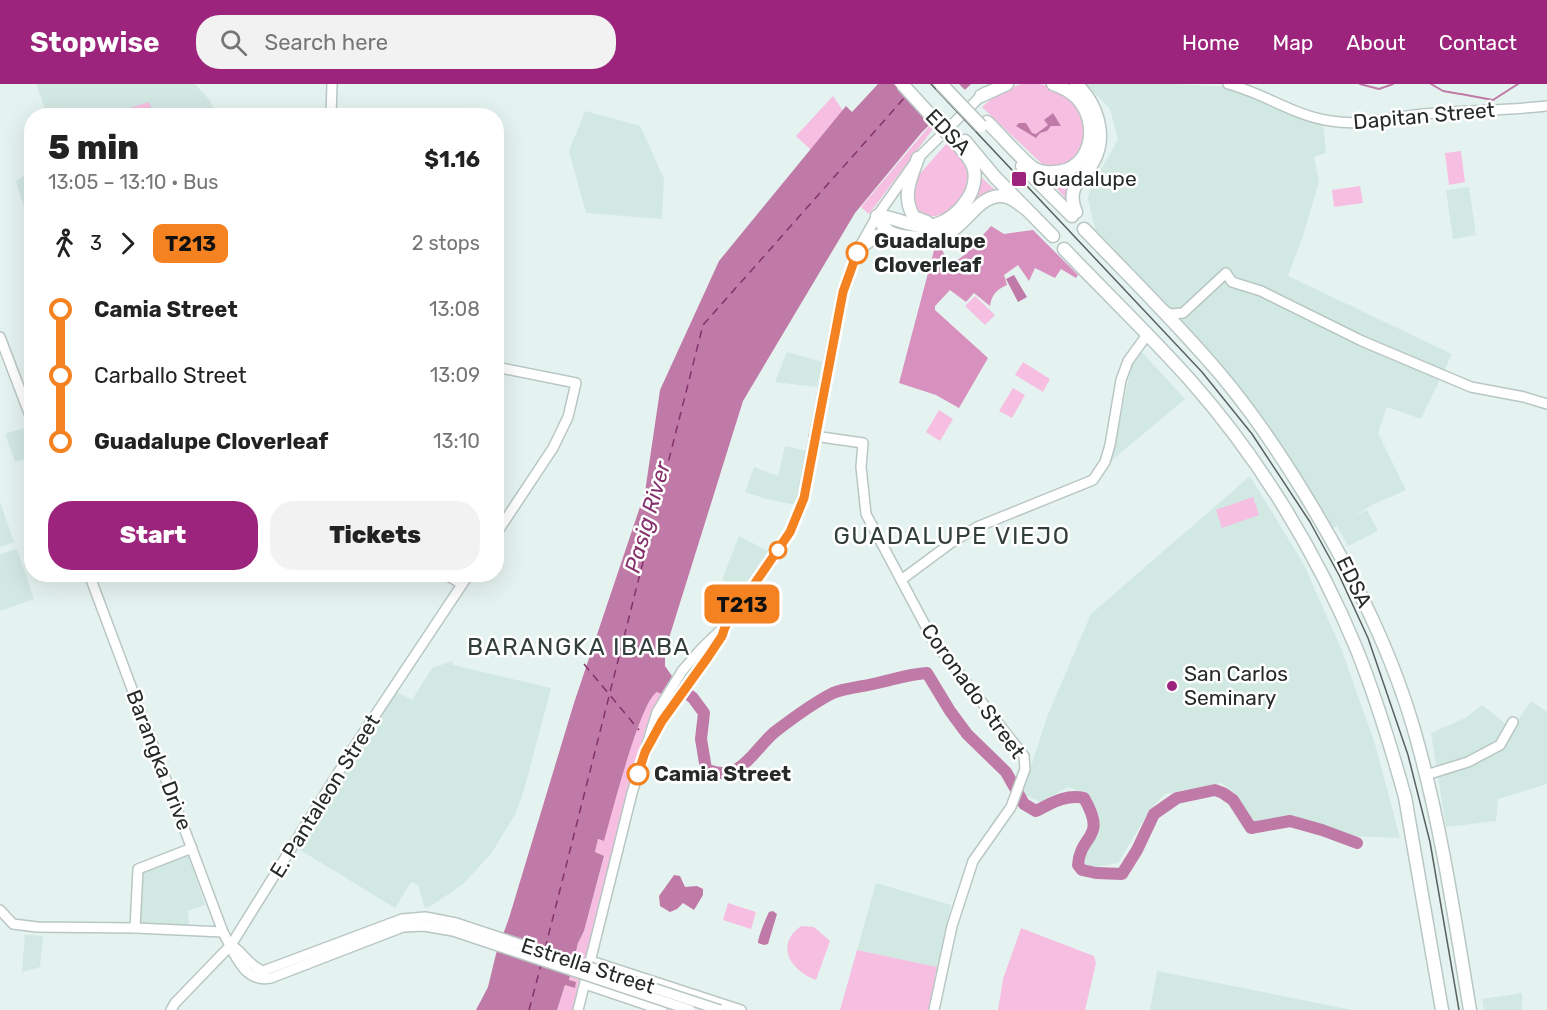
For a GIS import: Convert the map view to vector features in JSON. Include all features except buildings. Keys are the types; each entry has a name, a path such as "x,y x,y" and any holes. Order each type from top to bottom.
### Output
{"highway":[{"name":"EDSA","path":"902,84 1053,236"},
{"name":"EDSA","path":"913,84 961,144"},
{"name":"EDSA","path":"941,84 985,123"},
{"name":"EDSA","path":"952,84 1007,150 1074,214 1073,191 1095,159 1100,139 1095,110 1088,97 1076,84"},
{"path":"981,96 1006,84"},
{"path":"985,123 1033,168 1045,173 1070,169 1082,159 1088,148 1091,134 1089,122 1079,100 1067,90 1053,84"},
{"path":"877,216 890,217 917,226 929,226 940,223 960,208 970,193 975,173 961,144"},
{"path":"918,158 907,189 909,209 919,220 940,223"},
{"path":"877,216 888,232 920,238 942,234 960,224 986,200 1000,195 1026,209"},
{"name":"EDSA","path":"1084,230 1158,306 1238,396 1286,463 1349,569 1379,636 1415,733 1443,849 1470,1010"},
{"path":"859,248 876,236 888,232"},
{"name":"EDSA","path":"1065,249 1191,381 1264,476 1318,567 1356,649 1378,707 1405,797 1442,1010"}],"main road":[{"path":"331,108 332,84"},
{"path":"578,1010 632,793 657,712 678,678 725,627 796,520 804,498 843,292 859,248 877,216 918,158 993,84"},
{"name":"Dapitan Street","path":"1228,84 1302,114 1330,121 1357,124 1414,115 1547,106"},
{"path":"1158,306 1170,314 1183,313 1226,273 1232,282 1261,291 1362,340 1470,387 1524,397 1547,404"},
{"path":"901,580 977,526 1093,480 1105,462 1110,445 1121,380 1128,361 1147,336"},
{"path":"0,337 24,400"},
{"path":"504,370 576,383 568,417 553,448 504,522"},
{"name":"Coronado Street","path":"814,436 863,443 861,466 866,514 933,640 1024,756 1025,770 1011,807 973,861 952,926 934,1010"},
{"name":"Barangka Drive","path":"92,582 223,932 231,945 233,955 249,974 266,979 398,928 454,927"},
{"name":"E. Pantaleon Street","path":"171,1010 175,1003 231,945 358,741 462,584"},
{"path":"645,752 668,711 722,636 725,627"},
{"path":"1426,775 1468,762 1500,745 1513,722"},
{"path":"135,928 138,868 192,848"},
{"path":"0,910 13,924 29,926 223,932"},
{"name":"Estrella Street","path":"454,927 690,1010"},
{"name":"Estrella Street","path":"454,927 720,1010"},
{"name":"Estrella Street","path":"591,961 741,1010"},
{"path":"639,1002 633,993 641,978"},
{"name":"Estrella Street","path":"585,984 662,1010"}],"shaded area":[{"path":"36,84 195,84 214,108 45,108"},
{"path":"1021,84 1049,86 1075,102 1085,124 1085,143 1072,162 1048,168 982,107 998,93"},
{"path":"1063,84 1069,84 1076,89 1096,138 1068,201 1046,177 1069,175 1094,136"},
{"name":"Guadalupe","path":"1086,84 1233,87 1323,122 1326,153 1314,157 1319,182 1288,276 1452,354 1421,419 1387,407 1378,433 1406,490 1374,504 1351,518 1367,510 1378,531 1348,546 1337,526 1329,530 1231,380 1096,233 1088,199 1090,189 1118,140 1110,109"},
{"path":"833,96 844,112 811,150 796,136"},
{"path":"149,102 151,108 130,108"},
{"path":"585,111 640,126 664,179 662,219 586,213 569,151"},
{"path":"931,124 933,129 869,214 861,207"},
{"path":"947,143 963,161 967,180 958,202 939,215 929,216 919,212 911,202 917,177"},
{"path":"1461,151 1465,182 1449,185 1445,153"},
{"path":"979,175 996,191 958,221 925,235 891,230 885,220 942,227"},
{"path":"24,176 24,207 16,181"},
{"path":"1360,186 1363,203 1334,207 1332,190"},
{"path":"1469,187 1476,235 1453,239 1446,190"},
{"path":"991,226 1004,234 1033,230 1078,275 1076,278 1061,269 1055,278 1035,268 1029,281 1018,265 1004,275 1007,285 995,293 990,306 974,293 966,302 950,290 935,306 935,310 988,358 959,408 936,395 899,383 937,239 942,240 943,252 951,265 967,253"},
{"path":"975,296 995,315 985,325 965,306"},
{"path":"1140,350 1185,399 1112,460 1132,361"},
{"path":"787,352 822,362 817,387 775,382"},
{"path":"1023,362 1050,379 1043,392 1015,375"},
{"path":"1013,388 1025,395 1012,418 999,411"},
{"path":"939,410 953,419 940,441 926,432"},
{"path":"23,428 24,459 15,462 5,434"},
{"path":"785,446 807,451 797,505 745,492 754,467 778,476"},
{"name":"San Carlos Seminary","path":"1250,476 1303,563 1341,648 1375,744 1400,838 1344,836 1324,825 1289,818 1251,825 1236,794 1221,783 1165,794 1151,808 1118,863 1096,867 1086,865 1082,858 1095,837 1098,816 1088,794 1068,787 1041,802 1022,794 1047,717 1091,614"},
{"path":"1253,497 1259,515 1222,528 1216,510"},
{"path":"0,502 14,542 0,547"},
{"path":"739,536 770,552 743,591 722,580"},
{"path":"17,549 24,570 24,582 28,582 34,599 0,611 0,554"},
{"path":"452,661 453,665 551,688 516,813 491,854 463,884 434,904 425,908 418,885 411,882 395,908 297,848 359,745 397,692 412,700 432,668"},
{"path":"657,692 661,694 645,731 626,795 573,1010 557,1010 565,985 575,987 576,982 569,981 604,857 595,852 598,839 603,841 634,736 642,715"},
{"path":"1531,701 1547,712 1547,784 1498,799 1496,821 1446,827 1431,733 1465,718 1482,705 1512,729"},
{"path":"188,855 205,905 188,911 189,925 141,924 140,874"},
{"path":"876,883 951,905 937,967 857,950"},
{"path":"728,903 756,912 751,929 723,920"},
{"path":"801,926 814,927 830,941 816,980 799,970 789,957 788,941"},
{"path":"1021,928 1094,956 1096,963 1085,1010 998,1010 1003,979"},
{"path":"25,935 43,936 40,967 22,972"},
{"path":"857,950 937,967 930,1010 840,1010"},
{"path":"1157,971 1238,987 1352,1010 1150,1010"},
{"path":"1522,993 1522,1010 1484,1010 1482,999"}],"water":[{"name":"Pasig River","path":"878,84 971,84 922,132 855,213 743,401 665,651 665,666 672,676 661,694 657,692 650,700 627,761 604,841 598,839 595,852 604,856 569,980 576,982 575,988 565,985 557,1010 476,1010 488,987 496,954 574,703 645,492 660,390 719,261 846,106 852,112"},
{"path":"1053,113 1061,126 1051,126 1036,138 1016,126 1019,123 1026,123 1032,133 1036,134 1048,125 1044,120"},
{"path":"1014,275 1027,297 1018,302 1006,279"},
{"path":"674,875 680,876 685,887 697,886 703,889 703,895 694,910 683,903 670,912 660,906 659,896"},
{"path":"773,911 777,914 768,944 758,943 769,912"}],"pier":[{"path":"894,84 959,84 967,92 933,125"}],"waterway":[{"path":"1360,84 1379,89 1393,84"},
{"path":"1431,84 1443,91 1460,94"},
{"path":"1461,94 1493,100 1518,84"},
{"path":"674,683 693,698 704,713 701,739 706,769 718,773 737,769 746,763 768,738 811,706 833,693 927,673 967,734 1006,772 1024,804 1036,811 1065,798 1084,798 1091,812 1093,829 1080,855 1078,865 1082,870 1122,874 1137,850 1154,814 1177,798 1215,790 1233,800 1251,828 1290,821 1357,843"}],"ferry route":[{"path":"545,949 703,325 906,96"},
{"path":"584,664 639,730"},
{"path":"529,1010 541,965"}],"tram line":[{"path":"931,84 1202,372 1252,434 1310,522 1339,575 1368,638 1408,755 1430,842 1459,1010"}],"bus line":[{"name":"T213","path":"638,774 645,752 668,711 708,657 722,636 725,627 796,520 804,498 843,292 857,253"}],"place":[{"name":"Guadalupe","path":"1019,179"},
{"name":"Guadalupe Cloverleaf","path":"857,253"},
{"name":"San Carlos Seminary","path":"1172,686"},
{"name":"Camia Street","path":"638,774"}],"district":[{"name":"GUADALUPE VIEJO","path":"952,536"},
{"name":"BARANGKA IBABA","path":"579,647"}]}
